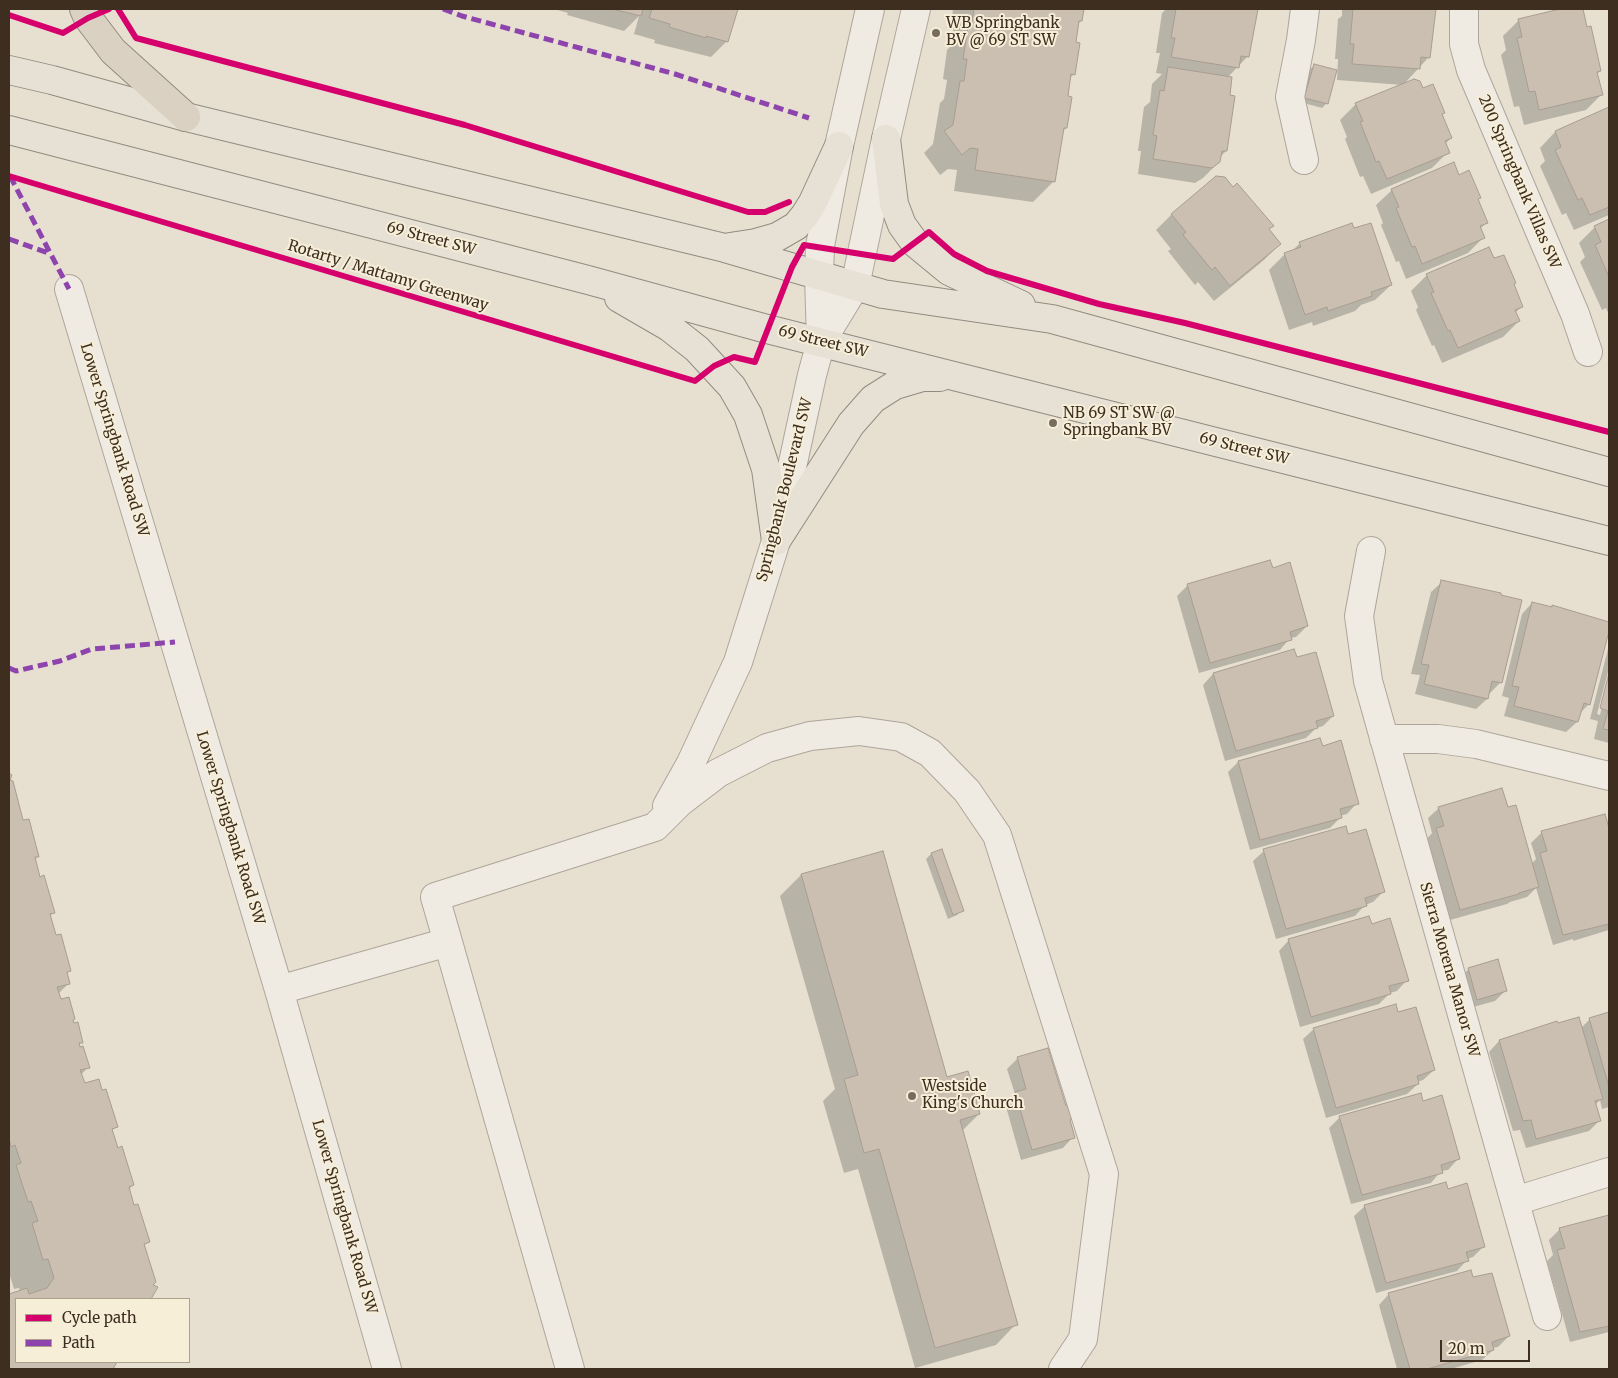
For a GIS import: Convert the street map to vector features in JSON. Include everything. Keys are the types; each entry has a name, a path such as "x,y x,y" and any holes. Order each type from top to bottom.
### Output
{"highway":[{"path":"84,9 88,18 113,51 186,117"}],"main road":[{"path":"9,70 186,117 725,248 883,294 1052,319 1609,472"},
{"name":"69 Street SW","path":"9,130 588,280 767,329 1609,541"},
{"path":"886,139 894,204 902,225 915,243 949,271 1052,319"},
{"path":"725,248 770,239 796,226 813,202 839,146"},
{"path":"588,280 669,327 697,350 732,387 748,415 766,469 776,541"},
{"path":"776,541 851,424 873,399 895,385 922,377 962,377"}],"street":[{"name":"Springbank Boulevard SW","path":"821,342 820,246 839,146 870,9"},
{"name":"Springbank Boulevard SW","path":"655,827 691,763 738,662 776,541 821,342 855,286 916,9"},
{"path":"1304,160 1290,97 1305,9"},
{"name":"200 Springbank Villas SW","path":"1464,9 1464,44 1471,70 1575,314 1588,352"},
{"name":"Lower Springbank Road SW","path":"69,289 278,990 387,1369"},
{"name":"Sierra Morena Manor SW","path":"1371,551 1359,616 1368,681 1548,1316"},
{"path":"570,1369 435,897 655,827 680,802 718,773 767,748 810,736 859,731 901,737 930,753 967,790 997,836 1104,1174 1083,1339 1063,1369"},
{"path":"1384,739 1438,739 1476,744 1609,776"},
{"path":"278,990 448,942"},
{"path":"1515,1201 1609,1172"}],"building":[{"path":"612,9 643,9 641,16"},
{"path":"652,9 738,9 728,42 706,36 706,38 669,27 670,24 649,18"},
{"path":"974,9 1084,9 1082,21 1079,21 1076,42 1080,43 1075,75 1071,74 1068,96 1072,97 1067,128 1064,128 1055,182 975,170 978,149 970,148 962,155 944,131 953,125 960,81 964,81 967,59 963,59 968,27 971,28"},
{"path":"1176,9 1258,9 1249,57 1241,56 1239,68 1171,57 1175,38 1171,38"},
{"path":"1353,9 1436,9 1430,58 1421,57 1420,69 1352,64 1354,44 1350,44"},
{"path":"1560,9 1583,9 1587,27 1591,26 1601,71 1597,72 1603,95 1539,110 1535,91 1529,92 1517,38 1522,37 1518,19"},
{"path":"1314,64 1337,70 1328,104 1304,98"},
{"path":"1168,67 1232,77 1230,95 1235,96 1227,151 1222,151 1220,162 1212,168 1153,159 1157,136 1153,135 1160,90 1164,91"},
{"path":"1414,79 1420,81 1423,88 1433,84 1445,113 1442,114 1452,138 1445,141 1450,153 1387,179 1379,161 1376,162 1360,122 1363,121 1355,103"},
{"path":"1609,107 1609,207 1590,215 1582,198 1578,200 1555,150 1561,147 1555,131"},
{"path":"1454,162 1459,175 1469,170 1481,198 1478,199 1488,223 1480,226 1485,238 1422,264 1415,246 1412,247 1396,208 1399,207 1391,189"},
{"path":"1216,176 1225,177 1233,187 1237,183 1274,226 1269,229 1281,244 1230,286 1215,267 1212,270 1183,235 1186,232 1171,214"},
{"path":"1609,219 1609,277 1595,245 1601,242 1594,226"},
{"path":"1352,223 1354,228 1371,223 1392,285 1371,292 1372,296 1328,311 1327,307 1305,315 1284,253 1301,247 1299,242"},
{"path":"1489,247 1494,258 1504,255 1516,283 1514,284 1523,307 1515,310 1520,321 1458,348 1431,293 1434,292 1426,274"},
{"path":"1270,560 1273,568 1290,562 1308,626 1290,632 1292,640 1210,663 1187,584"},
{"path":"1441,580 1501,593 1501,595 1522,600 1502,683 1492,681 1488,699 1424,684 1429,665 1421,664"},
{"path":"1532,602 1552,607 1552,605 1609,622 1609,631 1590,705 1584,703 1578,722 1514,706 1519,687 1512,686"},
{"path":"1294,649 1297,657 1316,652 1334,716 1316,721 1318,728 1236,751 1213,673"},
{"path":"1609,673 1609,730 1603,729 1608,711 1600,708"},
{"path":"1320,738 1323,746 1341,740 1359,804 1340,809 1342,818 1260,840 1238,761"},
{"path":"9,773 12,775 10,780 13,781 23,820 29,819 39,857 35,857 40,877 44,875 55,913 50,914 56,935 61,934 71,971 67,972 70,984 57,987 61,999 69,997 75,1019 73,1020 74,1023 78,1022 83,1043 79,1043 80,1047 83,1046 90,1068 80,1070 85,1083 99,1079 102,1090 106,1089 118,1127 112,1129 118,1148 122,1146 134,1185 129,1187 134,1205 138,1204 150,1242 144,1244 156,1282 153,1285 158,1287 152,1298 15,1298 15,1363 116,1363 113,1369 9,1369 9,1294 27,1288 29,1294 47,1288 54,1278 48,1259 43,1260 32,1223 38,1221 31,1201 28,1202 16,1165 21,1163 15,1145 11,1147 9,1138"},
{"path":"1502,788 1508,807 1516,805 1539,887 1460,910 1436,828 1444,826 1438,807"},
{"path":"1605,814 1609,828 1609,924 1563,935 1540,853 1547,851 1541,831"},
{"path":"1346,826 1348,834 1366,829 1385,892 1365,898 1367,906 1286,929 1263,849"},
{"path":"942,849 964,911 953,915 931,853"},
{"name":"Westside King's Church","path":"883,851 947,1077 968,1071 980,1114 960,1120 1018,1325 935,1348 879,1149 864,1153 844,1079 858,1075 801,874"},
{"path":"1369,916 1372,924 1390,918 1409,981 1389,986 1391,994 1311,1017 1288,939"},
{"path":"1498,959 1507,991 1477,1000 1468,968"},
{"path":"1396,1004 1398,1012 1416,1007 1435,1070 1417,1076 1419,1084 1336,1108 1313,1028"},
{"path":"1609,1012 1609,1087 1589,1018"},
{"path":"1579,1017 1603,1099 1595,1101 1601,1121 1536,1139 1531,1120 1523,1121 1499,1040 1557,1021 1558,1023"},
{"path":"1048,1048 1066,1106 1068,1105 1075,1138 1032,1150 1015,1092 1026,1089 1017,1057"},
{"path":"1421,1093 1423,1101 1442,1095 1460,1159 1441,1165 1443,1173 1362,1195 1339,1116"},
{"path":"1446,1182 1448,1189 1467,1183 1485,1247 1466,1252 1469,1261 1386,1283 1364,1205"},
{"path":"1609,1215 1609,1326 1580,1332 1557,1250 1565,1248 1559,1228"},
{"path":"1471,1270 1473,1277 1492,1273 1510,1336 1492,1342 1494,1350 1427,1369 1410,1369 1388,1293"}],"marked path":[{"path":"443,9 462,16 675,74 809,118"},
{"path":"10,176 69,289"},
{"path":"9,239 51,254"},
{"path":"9,668 16,671 60,661 92,649 175,642"}],"cycle path":[{"path":"9,15 63,33 88,18 109,9"},
{"path":"118,9 136,38 465,125 748,212 765,212 789,202"},
{"name":"Rotarty / Mattamy Greenway","path":"9,176 695,381 714,366 734,357 755,362 792,267 804,245 893,259 929,232 954,254 987,271 1099,304 1185,323 1609,432"}],"place":[{"name":"WB Springbank BV @ 69 ST SW","path":"936,33"},
{"name":"NB 69 ST SW @ Springbank BV","path":"1053,423"},
{"name":"Westside King's Church","path":"912,1096"}]}
